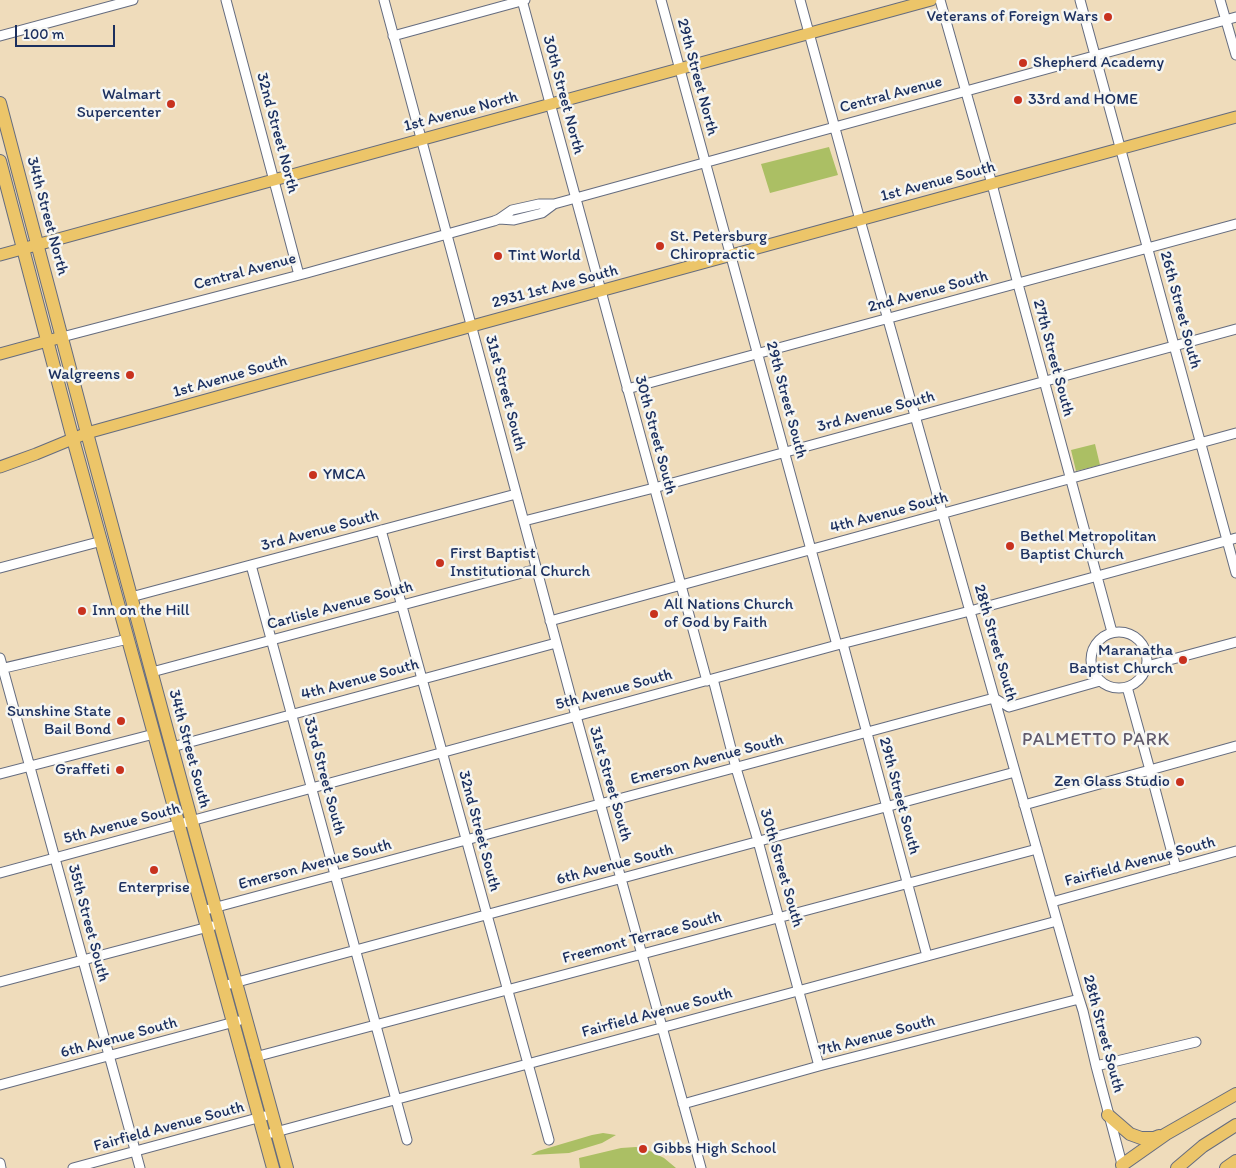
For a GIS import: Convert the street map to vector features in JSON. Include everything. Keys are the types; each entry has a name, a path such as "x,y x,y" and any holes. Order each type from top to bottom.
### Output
{"highway":[{"name":"34th Street North","path":"0,103 62,337"},
{"path":"0,138 12,148"},
{"name":"34th Street North","path":"0,161 48,341"},
{"name":"34th Street South","path":"62,337 172,747 185,823"},
{"name":"34th Street South","path":"48,341 154,734 185,823 271,1133 287,1168"},
{"path":"86,485 95,486 103,514 110,516"},
{"path":"103,545 113,551 123,590 131,597"},
{"path":"128,639 139,646 148,681 156,687"},
{"name":"34th Street South","path":"239,1021 255,1057 266,1116"},
{"path":"1123,1167 1166,1134 1236,1094"},
{"path":"1108,1115 1130,1134 1141,1138 1154,1138 1166,1134"},
{"path":"1177,1168 1204,1146 1236,1125"},
{"name":"34th Street South","path":"271,1133 273,1168"},
{"path":"1226,1168 1236,1161"}],"main road":[{"name":"1st Avenue North","path":"0,255 931,0"},
{"name":"1st Avenue South","path":"648,278 1236,117"},
{"name":"2931 1st Ave South","path":"471,326 648,278"},
{"name":"1st Avenue South","path":"0,467 87,433 471,326"},
{"name":"Central Avenue","path":"0,354 62,337"}],"street":[{"path":"96,0 98,10"},
{"path":"0,36 133,0"},
{"name":"32nd Street North","path":"226,0 299,274"},
{"name":"31st Street South","path":"384,0 550,621 701,1168"},
{"path":"393,36 523,0"},
{"name":"30th Street North","path":"523,0 576,198"},
{"name":"29th Street North","path":"661,0 705,163"},
{"name":"28th Street South","path":"800,0 1078,999 1083,1011 1108,1115 1123,1167"},
{"name":"27th Street South","path":"940,0 992,184 1112,632"},
{"name":"26th Street South","path":"1080,0 1201,443 1232,540 1236,573"},
{"path":"1220,0 1236,55"},
{"name":"Central Avenue","path":"62,337 499,219 512,210 539,204 554,204 1236,17"},
{"name":"29th Street South","path":"705,163 811,550 867,733 927,956"},
{"name":"30th Street South","path":"576,198 681,585 758,841 819,1066"},
{"name":"2nd Avenue South","path":"627,390 1236,224"},
{"name":"3rd Avenue South","path":"524,521 654,488 1236,329"},
{"name":"4th Avenue South","path":"550,621 1236,433"},
{"name":"3rd Avenue South","path":"131,597 516,494"},
{"name":"32nd Street South","path":"381,530 548,1140"},
{"name":"5th Avenue South","path":"0,873 840,644 970,612 1232,540"},
{"path":"0,568 103,545"},
{"name":"33rd Street South","path":"251,565 407,1140"},
{"name":"Carlisle Avenue South","path":"152,672 537,569"},
{"path":"1112,632 1122,632 1131,634 1139,640 1147,656 1147,666 1140,679 1134,684 1119,688 1111,687 1100,681 1092,670 1090,661 1096,643 1103,636 1112,632"},
{"path":"1,669 128,639"},
{"path":"1147,666 1236,642"},
{"name":"4th Avenue South","path":"172,747 556,643"},
{"name":"35th Street South","path":"0,658 1,669 30,766 140,1168"},
{"path":"994,698 1009,707 1100,681"},
{"path":"1127,687 1176,868"},
{"name":"Emerson Avenue South","path":"209,909 994,698"},
{"path":"0,774 154,734"},
{"path":"1024,805 1236,746"},
{"name":"6th Avenue South","path":"229,984 1015,772"},
{"name":"Freemont Terrace South","path":"255,1057 1037,849"},
{"name":"Fairfield Avenue South","path":"1052,902 1236,851"},
{"name":"Fairfield Avenue South","path":"271,1133 1057,921"},
{"path":"0,982 213,925"},
{"name":"7th Avenue South","path":"684,1104 819,1066 1078,999"},
{"name":"6th Avenue South","path":"0,1085 239,1021"},
{"path":"1096,1066 1196,1042"},
{"name":"Fairfield Avenue South","path":"73,1168 266,1116"},
{"path":"0,1163 1,1168"}],"green space":[{"path":"829,147 838,175 770,193 761,164"},
{"path":"1095,444 1100,465 1076,471 1071,450"},
{"path":"603,1133 616,1135 602,1143 569,1153 531,1155 538,1151"},
{"path":"636,1147 648,1150 664,1158 676,1168 580,1168 579,1158 621,1148"}],"place":[{"name":"Veterans of Foreign Wars","path":"1108,17"},
{"name":"Shepherd Academy","path":"1023,63"},
{"name":"33rd and HOME","path":"1018,100"},
{"name":"Walmart Supercenter","path":"171,104"},
{"name":"St. Petersburg Chiropractic","path":"660,246"},
{"name":"Tint World","path":"498,256"},
{"name":"Walgreens","path":"130,375"},
{"name":"YMCA","path":"313,475"},
{"name":"Bethel Metropolitan Baptist Church","path":"1010,546"},
{"name":"First Baptist Institutional Church","path":"440,563"},
{"name":"Inn on the Hill","path":"82,611"},
{"name":"All Nations Church of God by Faith","path":"654,614"},
{"name":"Maranatha Baptist Church","path":"1183,660"},
{"name":"Sunshine State Bail Bond","path":"121,721"},
{"name":"Graffeti","path":"120,770"},
{"name":"Zen Glass Studio","path":"1180,782"},
{"name":"Enterprise","path":"154,870"},
{"name":"Gibbs High School","path":"643,1149"}],"district":[{"name":"PALMETTO PARK","path":"1096,740"}]}
